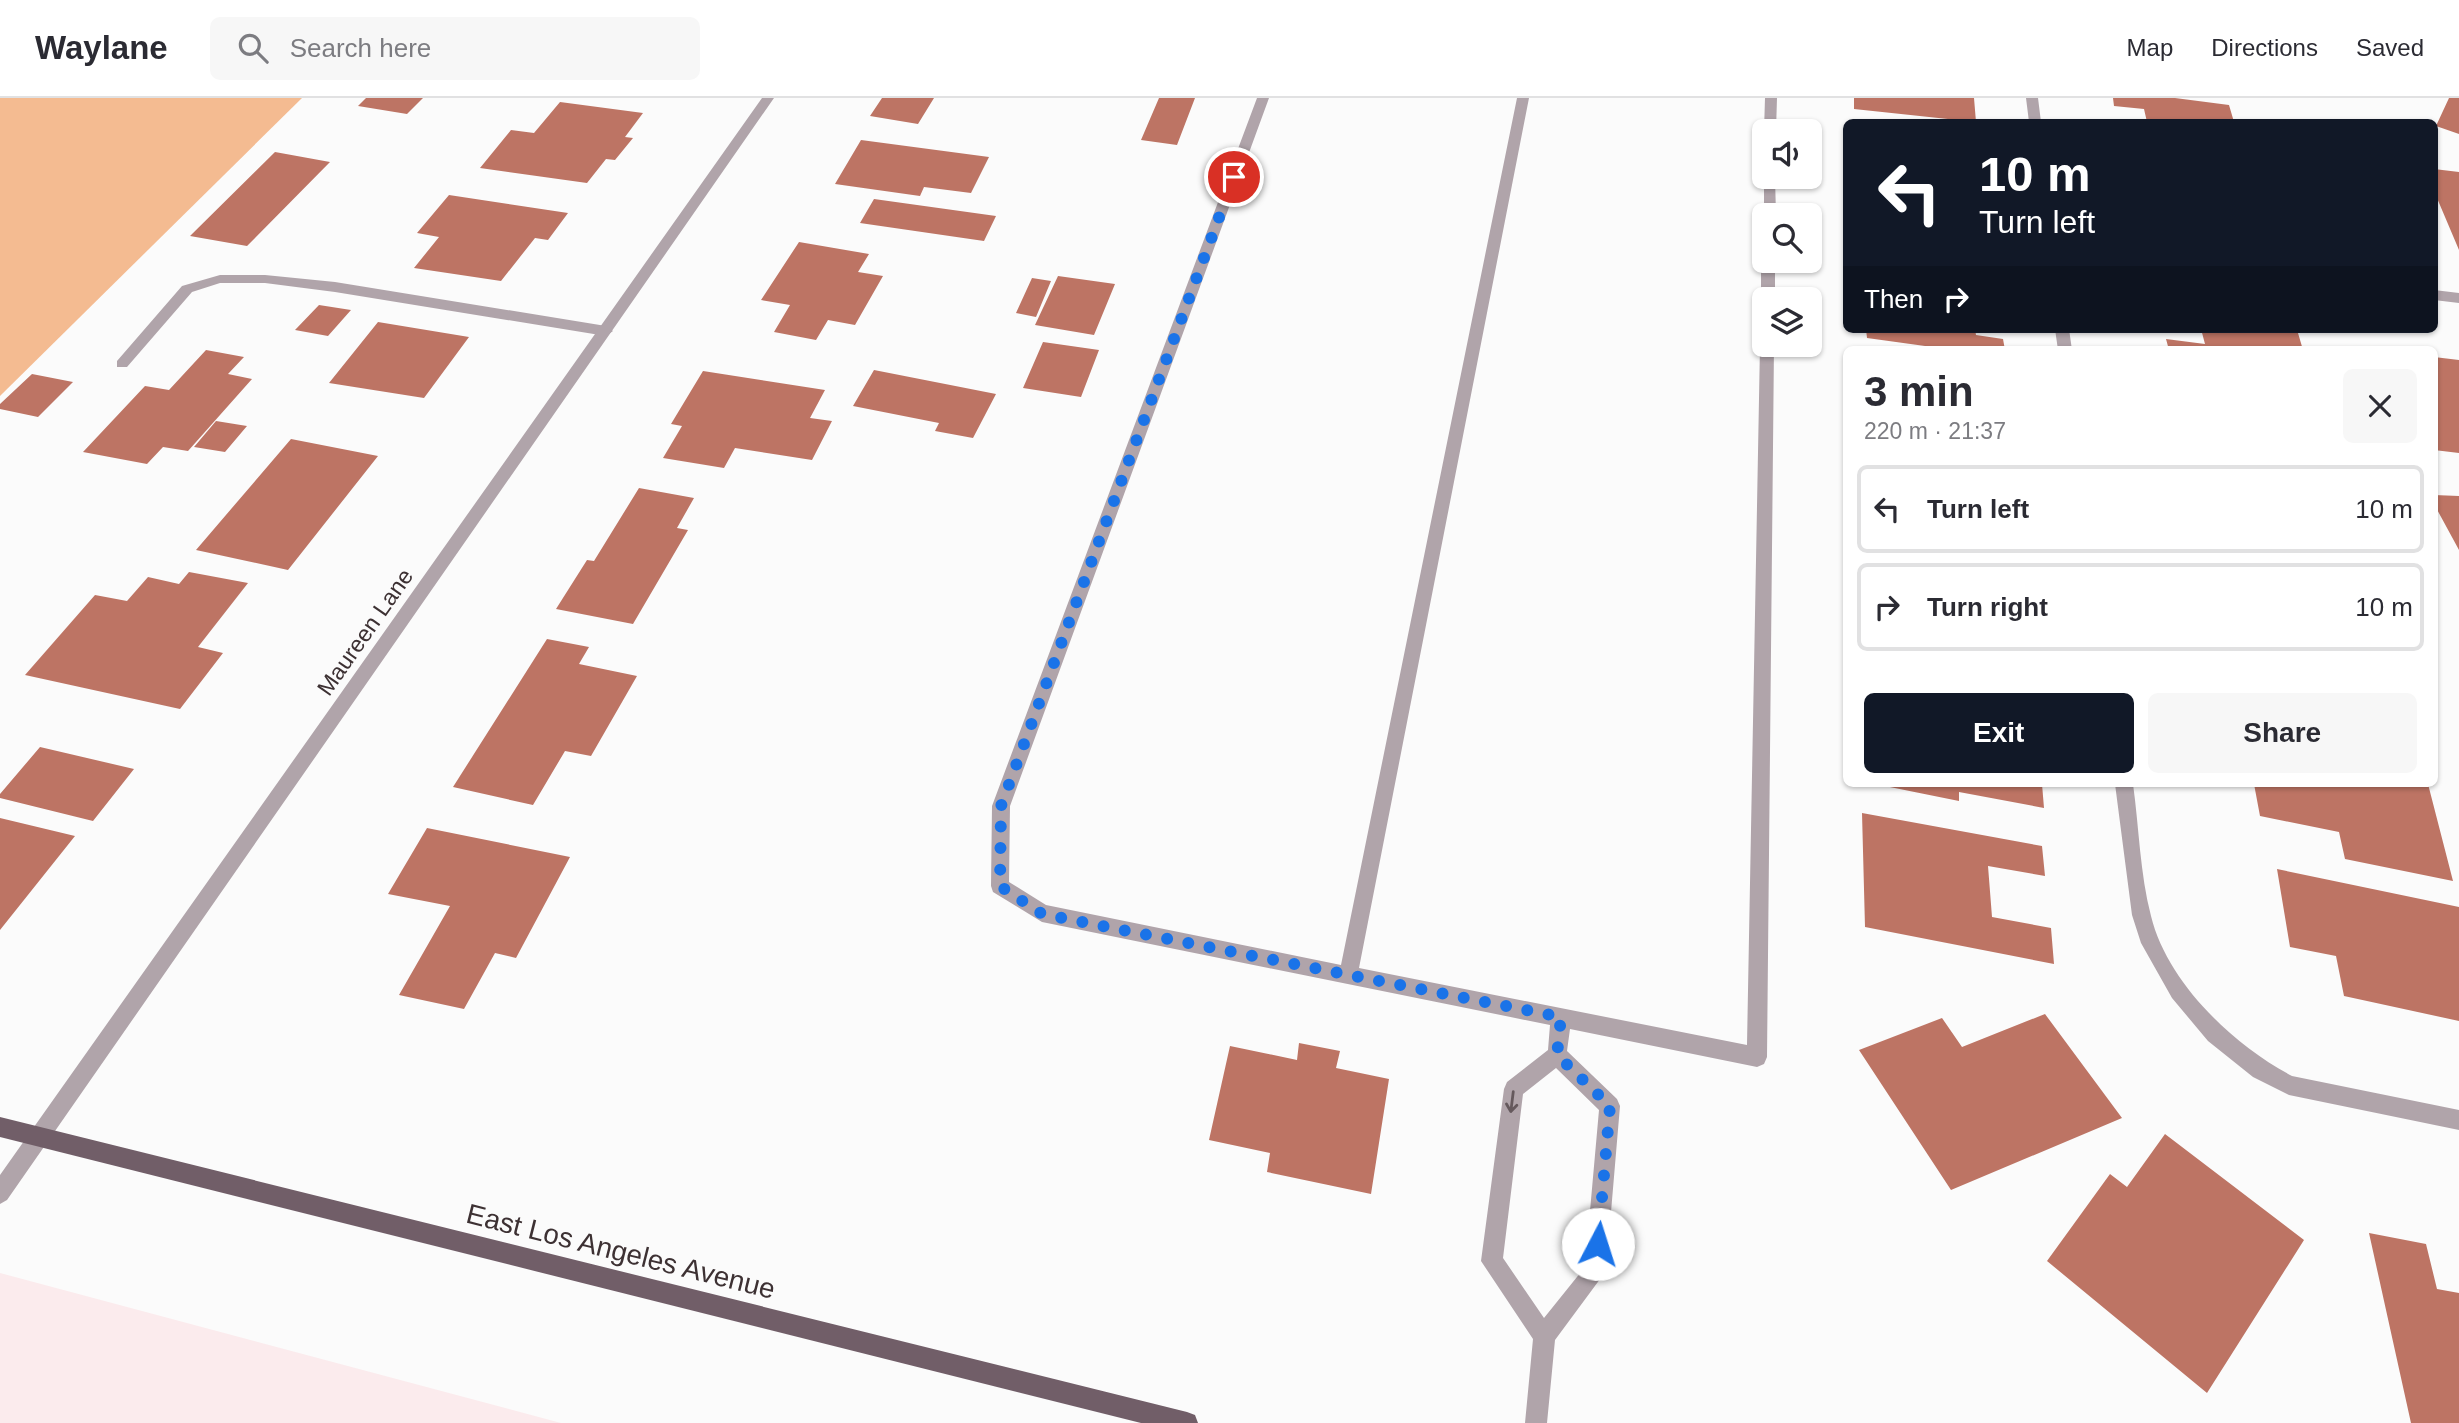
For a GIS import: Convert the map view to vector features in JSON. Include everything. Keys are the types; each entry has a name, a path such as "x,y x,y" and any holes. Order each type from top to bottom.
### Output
{"main road":[{"name":"East Los Angeles Avenue","path":"0,1127 1187,1423"}],"street":[{"name":"Maureen Lane","path":"0,1193 768,98"},
{"path":"1264,98 1001,806 1000,886 1042,914 1756,1057 1767,357"},
{"path":"1348,975 1523,98"},
{"path":"1770,119 1771,98"},
{"path":"2032,98 2035,119"},
{"path":"122,364 187,289 220,279 265,279 335,287 606,331"},
{"path":"2438,295 2459,298"},
{"path":"2124,787 2141,915 2150,943 2179,992 2215,1034 2252,1064 2289,1085 2459,1120"},
{"path":"1544,1336 1492,1261 1514,1089 1557,1055 1561,1017"},
{"path":"1536,1423 1544,1336 1595,1271 1610,1106 1557,1055"}],"shaded area":[{"path":"0,98 302,98 0,396"},
{"path":"0,1273 561,1423 0,1423"}],"building":[{"path":"366,98 423,98 407,114 358,106"},
{"path":"882,98 934,98 918,124 870,116"},
{"path":"1159,98 1195,98 1177,145 1141,140"},
{"path":"1854,98 1974,98 1976,119 1948,119 1854,109"},
{"path":"2113,98 2175,98 2229,105 2233,119 2146,119 2144,109 2114,106"},
{"path":"2449,98 2459,98 2459,134 2438,127"},
{"path":"560,102 643,113 625,137 633,138 615,160 606,159 587,183 480,168 511,130 534,133"},
{"path":"861,140 989,157 971,193 924,187 920,196 835,184"},
{"path":"275,152 330,162 247,246 190,236"},
{"path":"2438,169 2459,172 2459,250 2438,200"},
{"path":"449,195 568,213 548,240 535,238 501,281 414,268 439,237 417,233"},
{"path":"874,199 996,216 984,241 860,223"},
{"path":"799,242 869,254 858,272 883,276 855,325 828,320 816,340 774,332 790,305 761,300"},
{"path":"1058,276 1115,284 1094,335 1035,325"},
{"path":"1032,278 1051,281 1036,317 1016,313"},
{"path":"319,305 351,310 328,336 295,330"},
{"path":"378,322 469,337 424,398 329,383"},
{"path":"1866,333 1976,333 2003,339 2004,346 1925,346 1867,338"},
{"path":"2202,333 2298,333 2302,346 2168,346 2166,339 2205,344"},
{"path":"1043,342 1099,350 1081,397 1023,388"},
{"path":"206,350 244,357 228,374 252,379 188,451 163,447 147,464 83,452 145,386 169,390"},
{"path":"2438,357 2459,360 2459,453 2438,450"},
{"path":"874,370 996,394 973,438 935,431 939,423 853,406"},
{"path":"703,371 825,390 810,418 832,421 812,460 735,448 724,468 663,458 682,426 671,424"},
{"path":"32,374 73,382 38,417 0,409 0,404"},
{"path":"216,421 247,426 225,452 194,447"},
{"path":"291,439 378,456 288,570 196,550"},
{"path":"639,488 694,498 677,528 688,530 633,624 556,609 587,560 594,561"},
{"path":"2438,495 2459,496 2459,550 2438,511"},
{"path":"189,572 248,583 198,647 223,653 180,709 25,675 95,595 127,601 148,577 179,584"},
{"path":"547,639 589,647 579,664 637,676 591,756 565,751 533,805 453,787"},
{"path":"40,747 134,769 93,821 0,798 0,794"},
{"path":"1890,787 2042,787 2044,808 1959,792 1959,801"},
{"path":"2255,787 2429,787 2453,881 2345,859 2339,832 2260,816"},
{"path":"1862,813 2042,846 2045,876 1988,866 1992,917 2051,928 2054,964 1865,927"},
{"path":"0,818 75,836 0,930"},
{"path":"427,828 570,857 516,958 495,953 464,1009 399,995 450,906 388,894"},
{"path":"2277,869 2459,907 2459,1021 2344,996 2336,956 2290,947"},
{"path":"2045,1014 2122,1118 1951,1190 1859,1050 1942,1018 1962,1047"},
{"path":"1299,1043 1340,1051 1336,1068 1389,1079 1371,1194 1267,1172 1270,1153 1209,1140 1230,1046 1297,1060"},
{"path":"2165,1134 2304,1240 2207,1393 2047,1261 2110,1174 2127,1187"},
{"path":"2369,1233 2426,1244 2437,1289 2459,1293 2459,1423 2411,1423"}],"route":[{"path":"1234,177 1001,806 1000,886 1042,914 1561,1017 1557,1055 1610,1106 1598,1244"}]}
